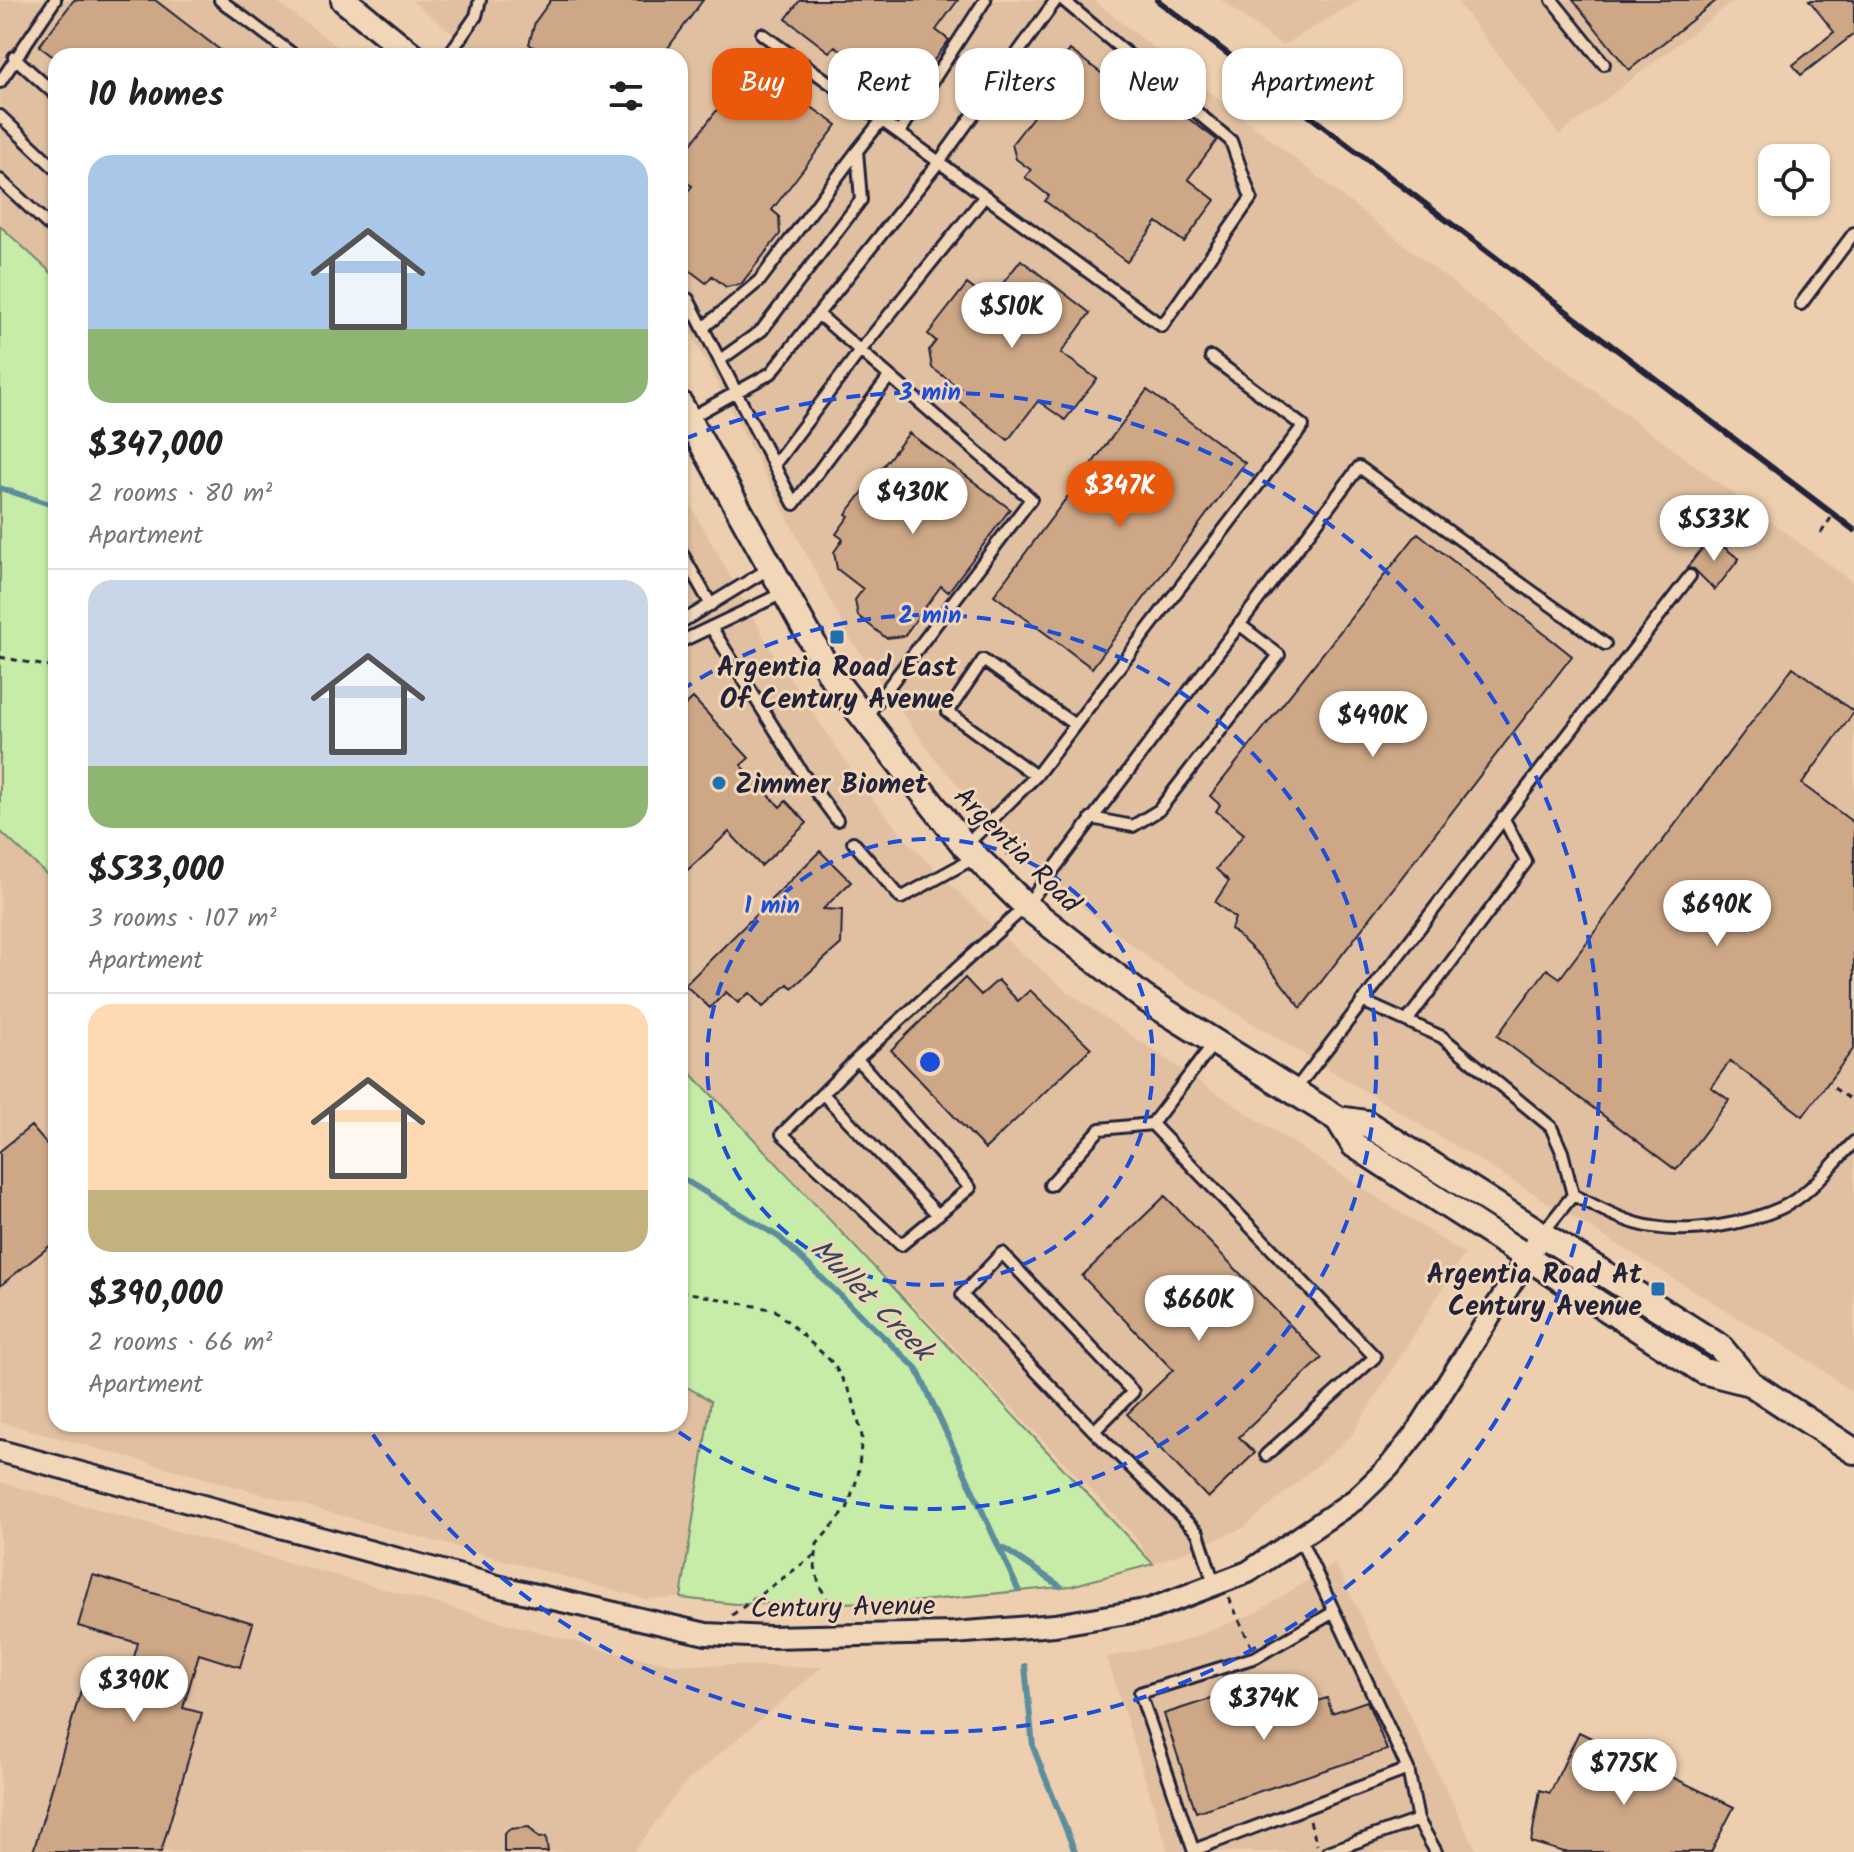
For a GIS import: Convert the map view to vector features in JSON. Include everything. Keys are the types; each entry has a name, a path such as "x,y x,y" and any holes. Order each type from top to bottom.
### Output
{"street":[{"path":"344,0 403,48"},
{"name":"Argentia Road","path":"688,418 832,677 971,852 1026,906 1144,998 1338,1119 1354,1145 1535,1246 1703,1371 1750,1383 1854,1451"},
{"name":"Century Avenue","path":"0,1451 501,1587 706,1634 953,1633 1055,1625 1151,1609 1248,1572 1356,1499 1389,1467 1416,1433 1535,1246"}],"lane":[{"path":"0,82 55,0"},
{"path":"220,0 284,48"},
{"path":"454,48 476,16 480,0"},
{"path":"899,133 985,0"},
{"path":"688,410 737,392 771,373 939,162 1056,0"},
{"path":"762,34 1162,326 1251,198 1231,141 1063,0"},
{"path":"1552,0 1604,64"},
{"path":"14,57 48,88"},
{"path":"0,116 48,161"},
{"path":"703,328 760,280 881,121"},
{"path":"720,360 762,330 861,200 857,151"},
{"path":"0,180 48,225"},
{"path":"774,465 860,351 985,196"},
{"path":"1801,304 1854,233"},
{"path":"688,299 794,504 889,377"},
{"path":"818,314 1031,499 865,718"},
{"path":"853,842 901,898 971,852 1036,776 1303,426 1211,357"},
{"path":"857,1059 970,1188 901,1245 782,1134 857,1059 1026,906 1359,467 1605,644"},
{"path":"688,564 711,605"},
{"path":"688,618 771,568"},
{"path":"1294,1092 1690,576"},
{"path":"688,638 785,592"},
{"path":"1091,818 1133,826 1159,810 1279,655 1239,624"},
{"path":"711,627 802,773 837,820"},
{"path":"1036,776 948,712 983,660 1075,725"},
{"path":"1407,1021 1526,862 1503,817"},
{"path":"1362,1001 1442,1037 1551,1127 1562,1152 1573,1195 1605,1212 1653,1228 1715,1227 1782,1208 1811,1187 1854,1142"},
{"path":"1050,1185 1100,1129 1152,1124 1214,1043"},
{"path":"823,1094 938,1215"},
{"path":"1152,1124 1375,1357 1266,1455"},
{"path":"1535,1246 1573,1195"},
{"path":"1094,1431 1133,1392 1002,1253 962,1295 1094,1431 1198,1533 1218,1583"},
{"path":"1300,1539 1408,1769 1418,1820 1436,1852"},
{"path":"1334,1612 1256,1657 1140,1693 1194,1851 1408,1769"},
{"path":"1328,1852 1418,1820"}],"path":[{"path":"1821,533 1831,518"},
{"path":"0,657 48,666"},
{"path":"1834,1088 1854,1102"},
{"path":"688,1293 775,1310 833,1363 852,1396 862,1436 858,1476 847,1509 817,1544 816,1554 819,1585 848,1634"},
{"path":"706,1634 816,1554"},
{"path":"1218,1583 1256,1657"},
{"path":"1306,1808 1319,1852"}],"shaded area":[{"path":"0,0 275,0 339,48 48,48 48,270 0,225"},
{"path":"411,0 1093,0 1154,48 1100,48 1100,120 1206,120 1206,89 1222,101 1222,120 1246,120 1528,342 1854,583 1854,1394 1816,1365 1165,970 1077,903 996,828 934,758 851,640 688,327 688,48 471,48"},
{"path":"1221,0 1360,0 1282,46"},
{"path":"1456,0 1735,0 1559,135"},
{"path":"688,500 772,651 865,790 908,842 1011,944 1068,992 1207,1087 1464,1254 1351,1436 1244,1528 1153,1564 1132,1533 688,1070"},
{"path":"0,831 48,876 48,1432 688,1432 688,1388 711,1401 681,1598 646,1599 0,1422"},
{"path":"0,1482 611,1652 673,1664 822,1667 682,1786 634,1852 0,1852"},
{"path":"1335,1563 1477,1852 1168,1852 1107,1657 1181,1642 1255,1613"}],"green space":[{"path":"0,226 48,270 48,876 0,831"},
{"path":"688,1070 1153,1564 1071,1586 910,1602 736,1604 681,1598 711,1401 688,1388"}],"building":[{"path":"74,0 155,0 218,48 48,48 48,53 39,46"},
{"path":"551,0 703,0 668,48 535,48 529,44 535,22"},
{"path":"800,0 958,0 936,30 949,40 939,53 939,48 835,46 828,48 828,51 786,19"},
{"path":"1573,0 1717,0 1629,70"},
{"path":"1809,0 1854,0 1854,34 1801,75 1793,65 1834,32"},
{"path":"1084,60 1100,72 1100,120 1190,120 1217,140 1188,179 1215,200 1184,242 1157,222 1127,262 1045,201 1049,196 1025,177 1031,170 1016,159 1012,144 1030,120 1084,120"},
{"path":"812,108 837,125 772,210 779,216 780,234 741,284 726,287 712,276 706,283 688,269 688,191 692,186 688,183 688,148 712,117 712,120 812,120"},
{"path":"1021,260 1090,313 1061,353 1097,379 1065,420 1038,401 1008,440 954,397 961,389 932,368 929,350 936,341 928,334 967,284 989,301"},
{"path":"1147,390 1245,463 1092,668 994,595"},
{"path":"909,433 1010,509 948,592 941,586 904,636 886,638 858,616 855,600 863,589 837,569 834,552 843,539 836,534 849,516 846,514"},
{"path":"1418,533 1572,656 1301,1008 1261,957 1231,929 1235,918 1215,902 1229,881 1216,869 1244,834 1216,811 1220,805 1210,796"},
{"path":"1711,537 1739,559 1715,590 1694,569 1687,568"},
{"path":"1793,667 1854,712 1802,784 1854,823 1854,1048 1803,1116 1730,1061 1711,1087 1729,1100 1676,1170 1497,1036 1547,969 1560,978"},
{"name":"Zimmer Biomet","path":"693,698 749,758 741,765 780,807 786,801 807,823 761,866 729,832 688,870 688,703"},
{"path":"820,851 851,882 823,909 842,910 841,944 792,988 788,984 763,1007 749,993 738,1003 726,992 710,1008 688,988 688,982"},
{"path":"965,978 981,995 998,980 1018,1001 1030,990 1091,1048 985,1149 891,1050"},
{"path":"31,1126 48,1146 48,1247 0,1286 0,1151"},
{"path":"1165,1196 1322,1358 1239,1437 1255,1453 1208,1498 1127,1414 1173,1370 1082,1276"},
{"path":"93,1575 253,1623 240,1667 199,1654 183,1708 202,1713 161,1852 33,1852 84,1680 124,1692 138,1643 78,1626"},
{"path":"1275,1678 1286,1711 1327,1698 1332,1713 1367,1701 1387,1750 1196,1812 1164,1714"},
{"path":"1579,1732 1734,1807 1711,1852 1564,1852 1531,1842 1540,1790 1550,1793"},
{"path":"529,1827 539,1838 546,1837 548,1852 504,1852 504,1834 510,1829"}],"waterway":[{"name":"Mullet Creek","path":"0,488 48,503"},
{"name":"Mullet Creek","path":"688,1182 779,1237 917,1369 1018,1589"},
{"path":"1003,1548 1060,1586"},
{"name":"Mullet Creek","path":"1025,1666 1033,1747 1075,1852"}],"railway":[{"path":"1157,0 1854,530"}],"place":[{"name":"Argentia Road East Of Century Avenue","path":"837,637"},
{"name":"Zimmer Biomet","path":"719,783"},
{"name":"Argentia Road At Century Avenue","path":"1658,1289"}]}
